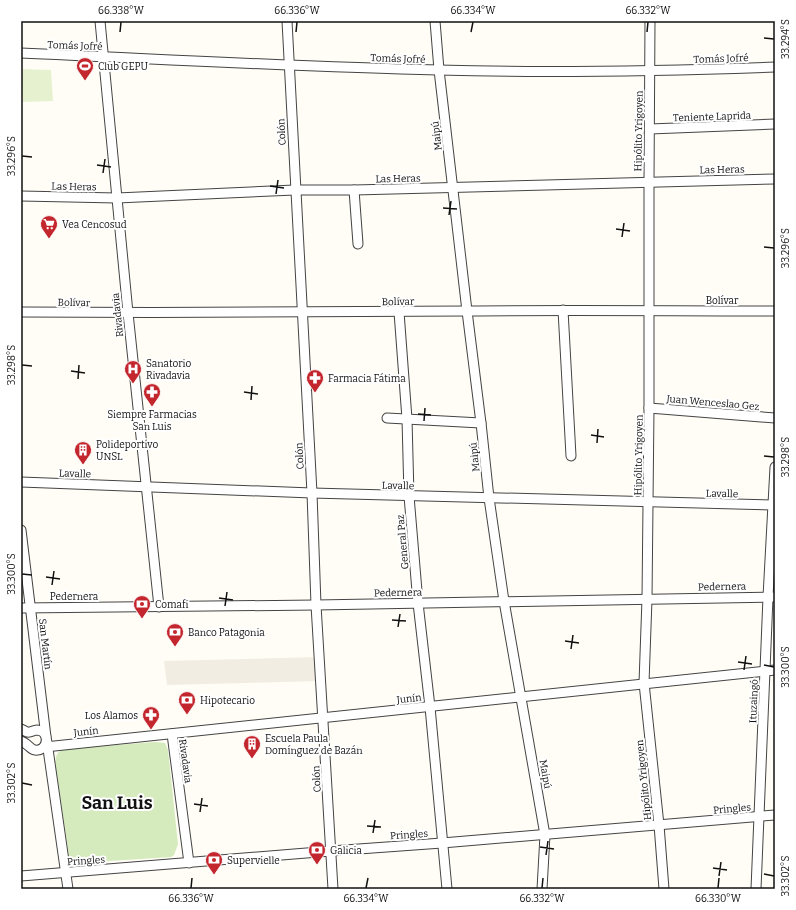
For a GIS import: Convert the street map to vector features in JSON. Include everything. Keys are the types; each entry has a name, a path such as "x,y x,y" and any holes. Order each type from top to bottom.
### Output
{"street":[{"name":"Rivadavia","path":"100,21 128,313 159,607"},
{"name":"Colón","path":"287,21 295,190 303,312 316,605 324,718 333,889"},
{"name":"Maipú","path":"435,21 439,70 466,311 481,423 489,498 504,601 545,834 542,889"},
{"name":"Hipólito Yrigoyen","path":"650,21 650,408 644,683 659,825 664,889"},
{"name":"Tomás Jofré","path":"21,54 289,66 439,70 650,71 775,67"},
{"name":"Teniente Laprida","path":"650,129 775,124"},
{"name":"Las Heras","path":"21,196 118,198 295,190 354,190 775,179"},
{"path":"354,190 358,244"},
{"name":"Bolívar","path":"21,312 399,312 563,310 775,311"},
{"path":"563,310 571,456"},
{"name":"General Paz","path":"399,312 407,419 409,496 418,603 430,707 447,889"},
{"name":"Juan Wenceslao Gez","path":"650,408 775,418"},
{"path":"387,418 481,423"},
{"name":"Ituzaingó","path":"756,889 765,671 771,597 775,466"},
{"name":"Lavalle","path":"21,482 312,494 774,505"},
{"name":"San Martín","path":"21,530 26,608 68,889"},
{"name":"Pedernera","path":"26,608 316,605 771,597"},
{"name":"Junín","path":"24,745 36,751 41,750 46,743 67,744 172,734 775,670"},
{"path":"21,729 28,732 39,731 44,733 46,743"},
{"name":"Rivadavia","path":"172,734 189,863"},
{"path":"50,764 57,750 67,744"},
{"name":"Pringles","path":"21,876 775,815"}],"green space":[{"path":"21,69 51,70 53,101 23,102"},
{"path":"155,742 165,743 168,750 178,844 174,855 171,857 73,863 69,856 55,762 57,754 64,749"}],"shaded area":[{"path":"319,657 321,681 167,685 164,661"}],"place":[{"name":"Club GEPU","path":"85,81"},
{"name":"Vea Cencosud","path":"49,239"},
{"name":"Sanatorio Rivadavia","path":"133,384"},
{"name":"Farmacia Fátima","path":"315,393"},
{"name":"Siempre Farmacias San Luis","path":"152,407"},
{"name":"Polideportivo UNSL","path":"83,465"},
{"name":"Comafi","path":"142,619"},
{"name":"Banco Patagonia","path":"175,647"},
{"name":"Hipotecario","path":"187,715"},
{"name":"Los Alamos","path":"151,730"},
{"name":"Escuela Paula Domínguez de Bazán","path":"252,759"},
{"name":"Galicia","path":"317,865"},
{"name":"Supervielle","path":"214,875"}],"district":[{"name":"San Luis","path":"117,803"}]}
